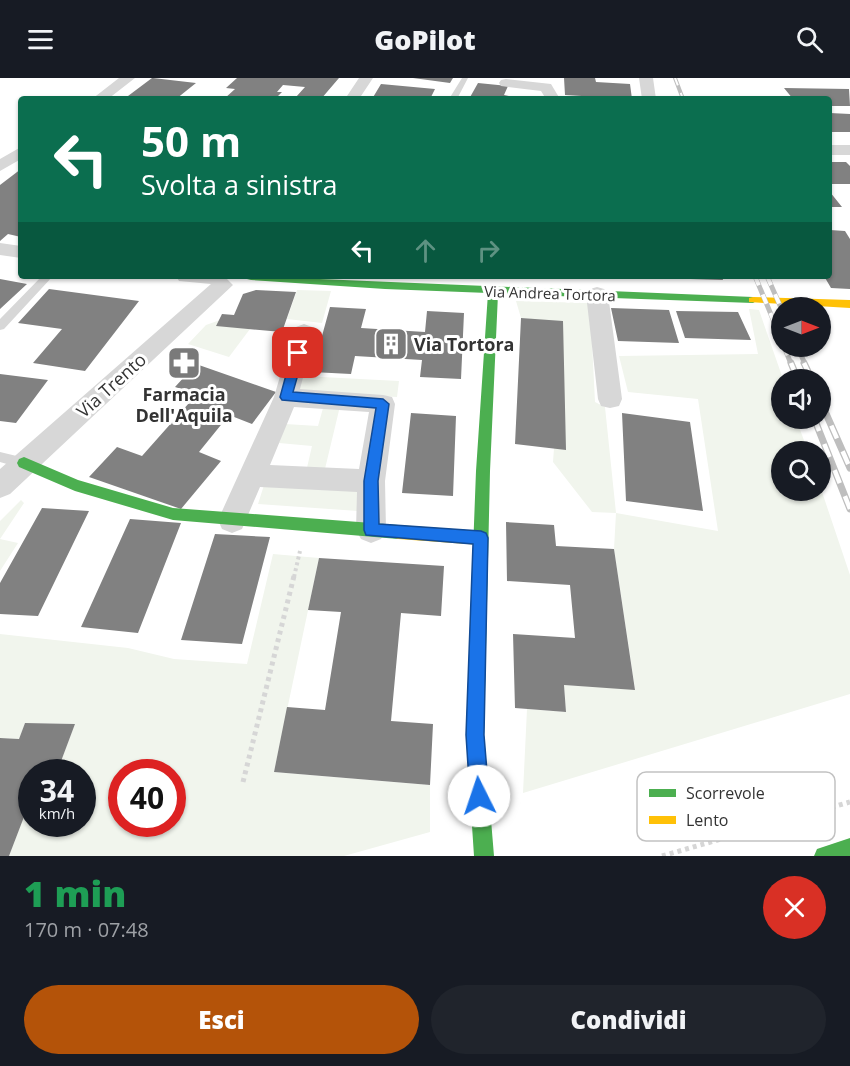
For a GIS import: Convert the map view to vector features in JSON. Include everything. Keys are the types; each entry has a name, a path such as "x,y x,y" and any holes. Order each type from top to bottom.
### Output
{"street":[{"path":"103,96 128,78"},
{"path":"354,96 366,78"},
{"path":"646,78 649,96"},
{"path":"506,83 546,87 551,96"},
{"path":"832,150 850,150"},
{"path":"0,166 18,154"},
{"path":"0,249 18,252"},
{"path":"217,280 236,286 248,279"},
{"name":"Via Andrea Tortora","path":"286,279 493,291 850,304"},
{"name":"Via Trento","path":"0,486 217,280"},
{"path":"484,856 475,735 481,538 493,291"},
{"path":"597,294 609,399"},
{"path":"232,520 286,397 304,332"},
{"path":"286,397 383,404 371,481 371,530"},
{"path":"24,463 75,485 173,514 481,538"},
{"path":"250,475 371,481"},
{"path":"824,856 850,848"}],"lane":[{"path":"455,96 465,78"},
{"path":"0,326 45,279"},
{"path":"0,457 24,463"}],"path":[{"path":"243,782 306,524"},
{"path":"835,806 850,802"},
{"path":"662,856 714,841"}],"shaded area":[{"path":"297,290 331,291 322,323 287,319"},
{"path":"516,301 590,303 595,402 605,407 616,513 592,512 553,462 563,322 521,318"},
{"path":"749,309 759,310 771,344 771,357 775,357 780,369 771,369 771,429 800,429 804,441 771,441 771,501 825,501 850,575 850,694 523,793 527,709 566,712 564,685 635,689 614,549 616,513 718,531 698,399 628,392 619,356 758,354"},
{"path":"220,320 250,329 229,357 188,344 206,325"},
{"path":"302,376 399,381 397,397 298,392"},
{"path":"325,401 341,402 324,473 306,472 312,446 279,443 285,424 318,426"},
{"path":"265,482 361,489 358,511 258,504"},
{"path":"21,500 24,503 0,539 0,521"},
{"path":"0,539 18,543 0,571"},
{"path":"273,554 319,558 274,772 430,785 430,832 344,856 9,856 18,832 18,837 96,837 96,759 62,759 75,724 25,723 19,739 0,738 0,634 128,648 174,659 247,664"}],"building":[{"path":"152,78 196,83 180,96 128,96"},
{"path":"237,78 339,78 324,96 297,96 305,87 283,85 277,92 282,92 278,96 227,96 235,89 226,88"},
{"path":"413,78 453,78 450,83"},
{"path":"564,78 595,78 596,82 630,84 632,96 582,96 565,95"},
{"path":"478,83 508,86 504,95 509,96 471,96"},
{"path":"381,84 435,89 432,96 374,96"},
{"path":"784,88 849,89 850,106 832,106 832,96 791,96"},
{"path":"832,113 850,114 850,132 832,132"},
{"path":"832,162 846,162 850,166 850,184 832,184"},
{"path":"18,171 18,236 8,234 0,241 0,185"},
{"path":"832,194 842,207 832,207"},
{"path":"832,230 845,231 850,239 850,289 831,288 826,279 832,279"},
{"path":"0,279 27,284 0,309"},
{"path":"49,289 139,301 85,371 33,363 62,329 18,323"},
{"path":"256,290 296,292 282,332 216,326 222,314 234,315 243,294"},
{"name":"Via Tortora","path":"330,307 366,309 361,328 425,332 427,311 464,313 461,379 420,377 422,360 355,356 351,374 312,372"},
{"path":"611,308 669,310 679,343 618,341"},
{"path":"676,311 738,312 751,340 685,338"},
{"path":"521,318 563,321 566,450 515,444"},
{"path":"196,364 276,392 252,424 229,415 199,452 221,461 181,509 89,477 117,447 142,456 197,394 175,387"},
{"path":"0,374 48,380 16,423 0,421"},
{"path":"411,413 456,416 453,496 402,493"},
{"path":"622,413 690,422 703,511 626,501"},
{"path":"42,508 89,511 38,616 0,614 0,583"},
{"path":"130,519 181,523 138,633 81,627"},
{"path":"506,522 554,525 556,546 614,549 635,690 564,685 566,712 515,708 513,634 575,638 570,585 507,581"},
{"path":"215,534 270,537 242,644 181,640"},
{"path":"319,558 444,566 441,616 401,613 391,721 433,724 430,785 274,772 287,707 325,710 341,612 308,610"},
{"path":"25,723 75,724 62,759 18,759 18,833 9,856 0,856 0,738 19,739"}],"railway":[{"path":"675,78 682,96"},
{"path":"756,279 771,315"},
{"path":"768,279 776,297"},
{"path":"788,357 791,364"},
{"path":"802,357 805,364"},
{"path":"791,363 793,369"},
{"path":"804,363 807,369"},
{"path":"831,425 850,468"},
{"path":"818,429 850,509"}],"traffic: fast":[{"path":"281,279 385,286 753,300"},
{"path":"484,856 475,735 483,471 493,291"},
{"path":"24,463 75,485 173,514 398,532"},
{"path":"824,856 850,848"}],"traffic: slow":[{"path":"753,300 850,304"},
{"path":"398,532 481,538"}],"place":[{"name":"Via Tortora","path":"391,344"},
{"name":"Farmacia Dell'Aquila","path":"184,363"}],"route":[{"path":"298,353 286,397 383,404 371,481 371,530 481,538 475,735 479,796"}]}
